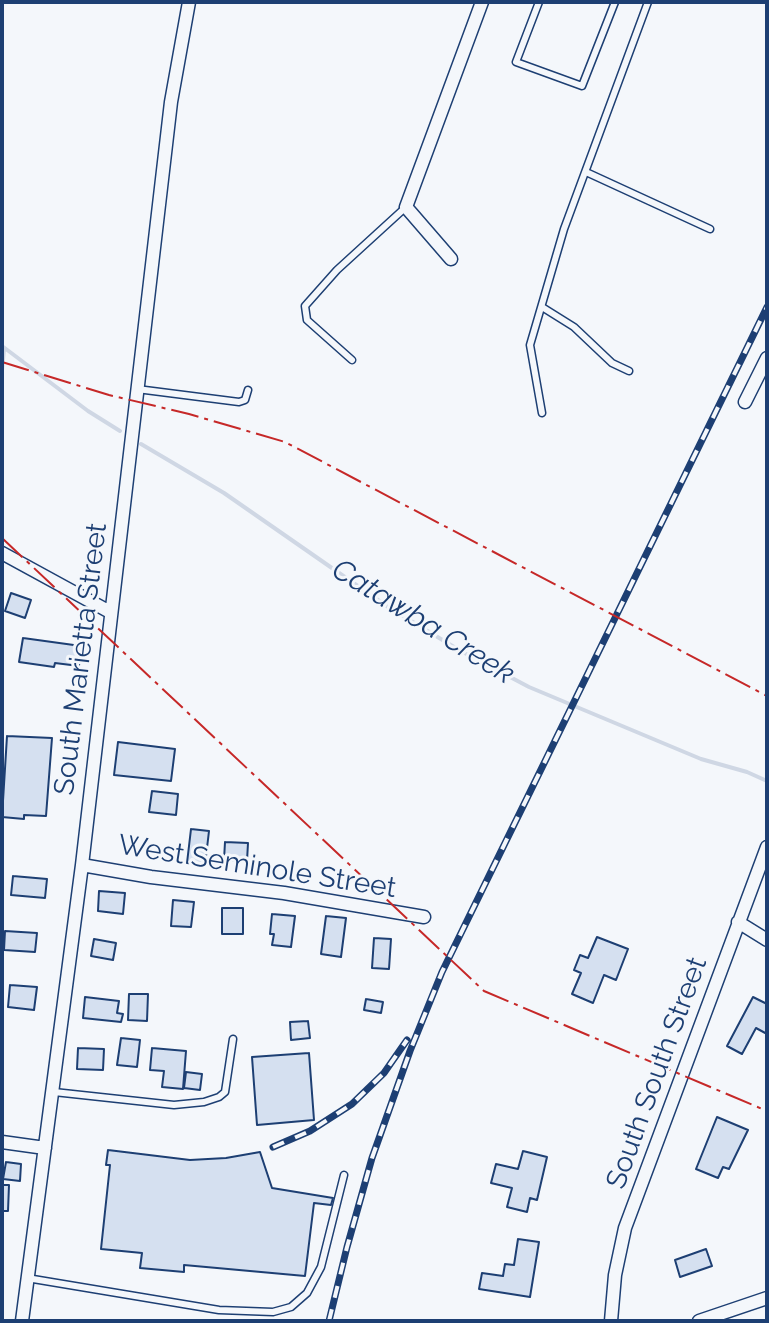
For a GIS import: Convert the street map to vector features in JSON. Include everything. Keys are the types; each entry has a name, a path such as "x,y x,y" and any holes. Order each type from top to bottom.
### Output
{"street":[{"name":"South Marietta Street","path":"22,1321 82,865 171,102 189,2"},
{"path":"451,259 406,207 482,2"},
{"path":"745,402 767,358"},
{"path":"2,553 110,612"},
{"name":"South South Street","path":"611,1321 615,1275 625,1228 767,847"},
{"name":"West Seminole Street","path":"82,865 151,877 284,893 424,917"},
{"path":"738,922 767,940"},
{"path":"2,1142 45,1148"},
{"path":"699,1321 767,1298"}],"lane":[{"path":"539,2 516,62 582,86 615,2"},
{"path":"542,413 530,345 564,229 648,2"},
{"path":"586,172 710,229"},
{"path":"352,360 307,320 305,306 337,270 406,207"},
{"path":"542,307 574,327 612,363 629,371"},
{"path":"137,389 239,402 245,400 248,390"},
{"path":"52,1092 174,1105 204,1102 225,1092 233,1039"},
{"path":"27,1278 219,1310 273,1312 291,1307 307,1293 321,1267 344,1175"}],"building":[{"path":"11,593 31,600 25,618 5,611"},
{"path":"23,638 81,646 79,666 55,663 54,667 19,662"},
{"path":"7,736 52,738 46,816 24,815 24,819 2,817"},
{"path":"118,742 175,749 171,781 114,775"},
{"path":"152,791 178,794 176,815 149,812"},
{"path":"191,829 209,831 205,865 187,863"},
{"path":"225,842 248,843 247,861 224,860"},
{"path":"13,876 47,879 45,898 11,895"},
{"path":"99,891 125,893 123,914 98,911"},
{"path":"173,900 194,902 191,927 171,926"},
{"path":"222,908 243,908 243,934 222,934"},
{"path":"272,914 295,916 291,947 272,945"},
{"path":"326,916 346,918 341,957 321,954"},
{"path":"5,931 37,933 35,952 4,950"},
{"path":"597,937 628,949 616,980 604,975 593,1003 572,994 581,973 574,970 580,955 588,958"},
{"path":"374,938 391,939 389,969 372,968"},
{"path":"94,939 116,943 113,960 91,956"},
{"path":"10,985 37,987 34,1010 8,1007"},
{"path":"129,994 148,994 147,1021 128,1020"},
{"path":"85,997 119,1001 117,1013 123,1014 121,1022 83,1018"},
{"path":"753,997 767,1004 767,1034 756,1028 742,1054 727,1046"},
{"path":"366,999 383,1002 381,1013 364,1010"},
{"path":"308,1021 310,1038 291,1040 290,1022"},
{"path":"121,1038 140,1040 137,1067 117,1065"},
{"path":"78,1048 104,1049 103,1070 77,1069"},
{"path":"152,1048 186,1051 183,1089 162,1087 164,1071 150,1070"},
{"path":"309,1053 314,1120 257,1125 252,1057"},
{"path":"186,1072 202,1074 200,1090 184,1088"},
{"path":"717,1117 748,1130 729,1169 723,1167 718,1178 696,1169"},
{"path":"108,1150 190,1160 260,1152 272,1188 333,1198 331,1205 314,1203 305,1276 184,1265 184,1272 140,1268 142,1253 101,1249 110,1165 106,1165"},
{"path":"523,1151 547,1157 537,1200 530,1198 527,1212 507,1207 512,1188 491,1183 496,1164 518,1169"},
{"path":"6,1162 21,1164 20,1181 3,1179"},
{"path":"2,1185 9,1185 8,1211 2,1211"},
{"path":"518,1239 539,1242 530,1297 479,1289 482,1273 503,1276 505,1264 514,1265"},
{"path":"706,1249 712,1266 680,1277 675,1260"}],"waterway":[{"name":"Catawba Creek","path":"2,346 88,411 120,431"},
{"path":"2,370 4,349"},
{"name":"Catawba Creek","path":"141,444 224,493 388,607 459,650 529,687 701,759 767,781"}],"railway":[{"path":"329,1321 372,1158 442,972 767,307"},
{"path":"273,1147 310,1131 352,1104 384,1073 407,1040"}],"power":[{"path":"2,362 109,395 285,442 767,696"},
{"path":"2,538 484,991 767,1111"}]}
